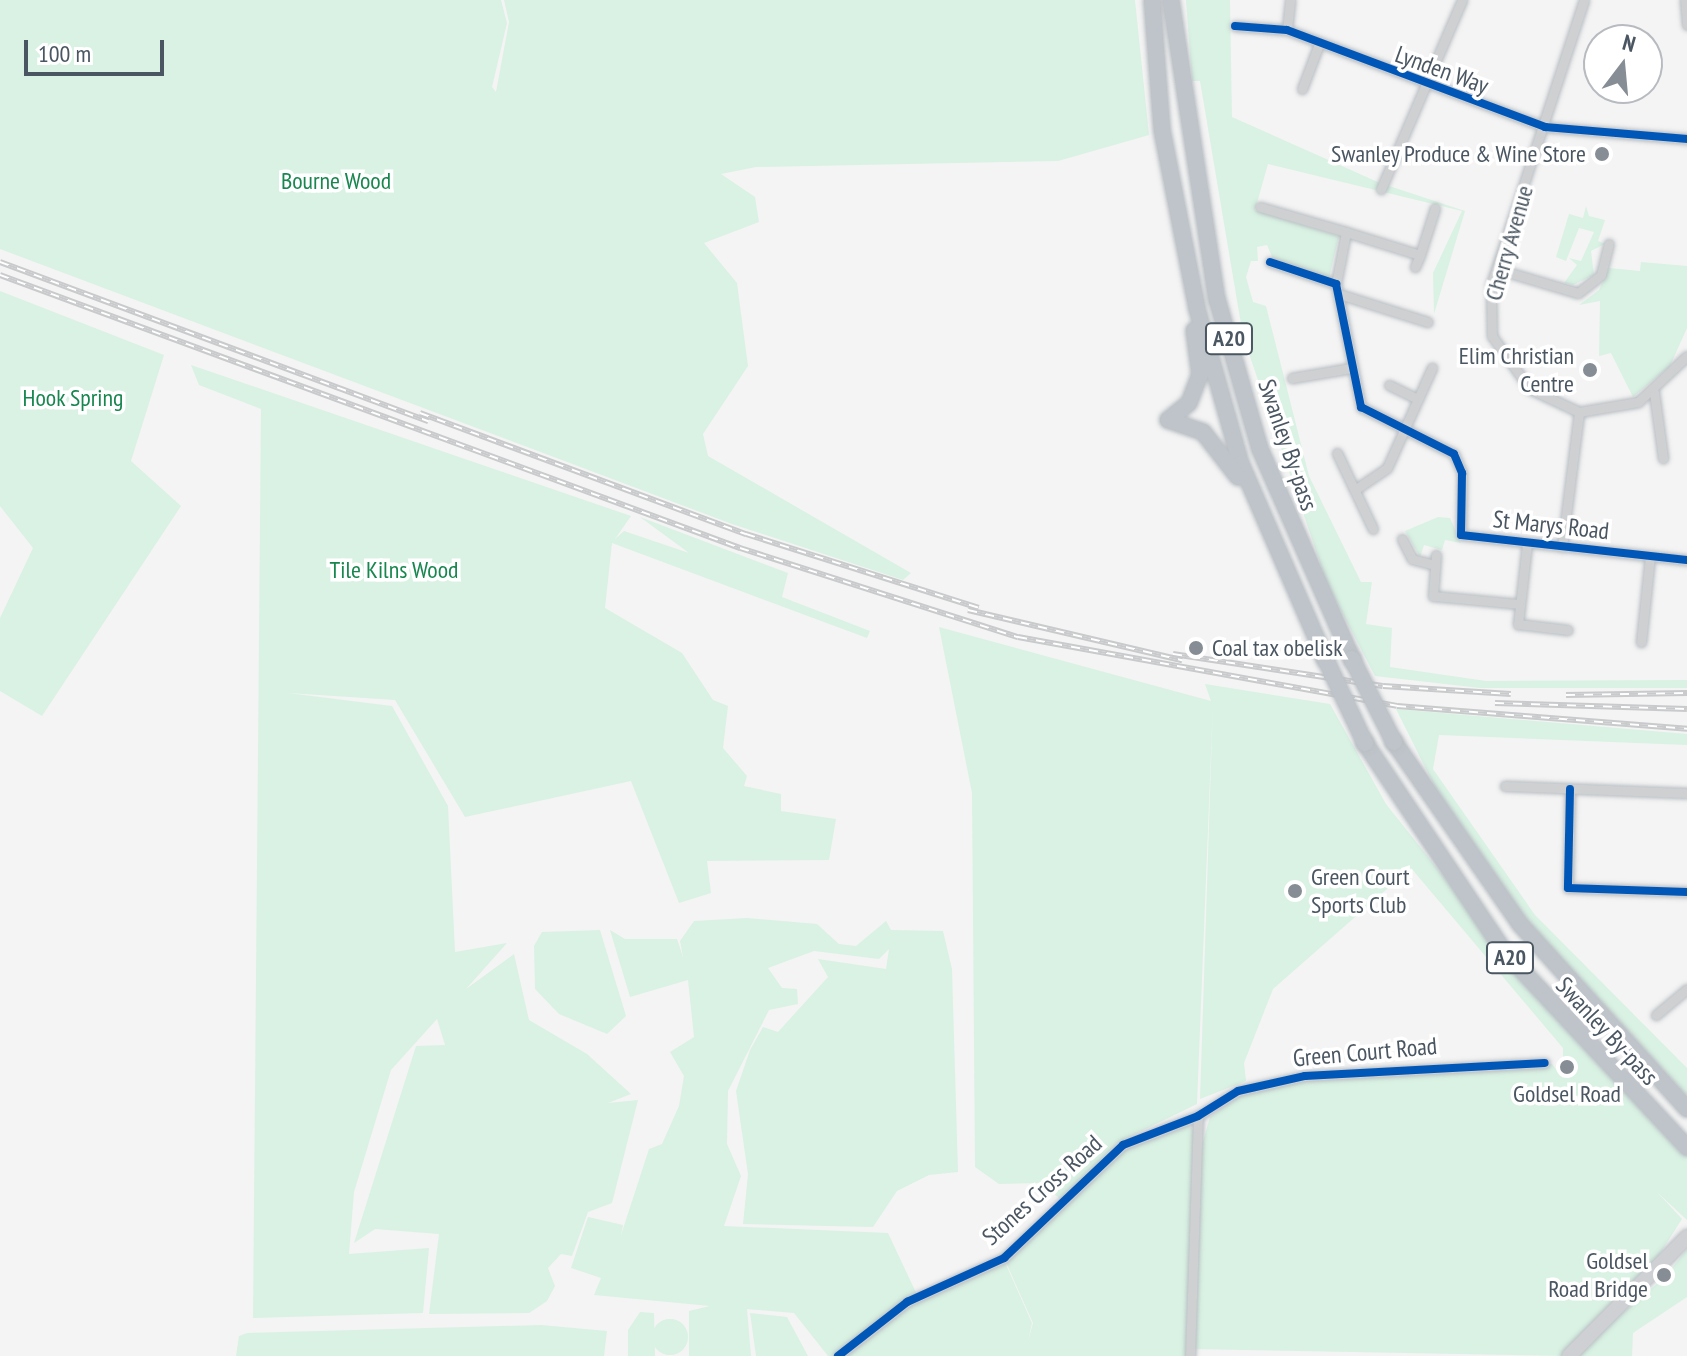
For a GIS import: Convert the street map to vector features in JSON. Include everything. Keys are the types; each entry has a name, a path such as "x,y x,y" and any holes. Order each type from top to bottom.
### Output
{"highway":[{"name":"Swanley By-pass","path":"1152,0 1162,130 1180,218 1241,464 1321,651 1365,743 1503,950 1687,1147"},
{"name":"Swanley By-pass","path":"1171,0 1217,299 1260,449 1352,659 1398,749 1460,845 1575,992 1687,1109"},
{"path":"1180,218 1200,375 1189,403 1168,420 1203,432 1232,463 1299,619 1321,651"}],"main road":[{"path":"1569,1356 1687,1237"}],"street":[{"path":"1287,30 1290,0"},
{"path":"1381,189 1422,85 1462,0"},
{"name":"Cherry Avenue","path":"1584,0 1497,269 1489,314 1500,355 1530,389 1579,412 1623,409 1654,392 1687,356"},
{"path":"1685,0 1687,25"},
{"name":"Lynden Way","path":"1235,26 1287,30 1422,85 1545,127 1687,139"},
{"path":"1302,89 1319,44"},
{"path":"1260,207 1420,255"},
{"path":"1415,267 1435,208"},
{"name":"St Marys Road","path":"1346,232 1337,289 1361,407 1449,450 1461,463 1461,535 1687,560"},
{"path":"1497,269 1578,293 1601,275 1609,244"},
{"path":"1270,262 1428,322"},
{"path":"1292,378 1351,368"},
{"path":"1356,489 1380,476 1432,368"},
{"path":"1389,385 1418,399"},
{"path":"1654,392 1663,458"},
{"path":"1562,547 1579,412"},
{"path":"1337,453 1373,529"},
{"path":"1402,539 1412,559 1436,560 1433,596 1519,604"},
{"path":"1527,544 1518,624 1568,630"},
{"path":"1641,642 1650,556"},
{"path":"1505,786 1687,793"},
{"path":"1570,789 1568,888 1687,892"},
{"path":"1656,1015 1687,989"},
{"name":"Green Court Road","path":"1198,1116 1238,1091 1305,1076 1545,1063"},
{"path":"1190,1356 1198,1116"},
{"name":"Stones Cross Road","path":"838,1356 907,1302 1004,1258 1123,1145 1198,1116"}],"green space":[{"name":"Bourne Wood","path":"0,0 501,0 507,23 492,87 496,92 509,22 504,0 1135,0 1149,135 1058,161 756,167 721,174 755,197 759,222 704,243 737,283 748,366 703,434 708,456 911,573 903,580 732,524 0,249"},
{"path":"1186,0 1230,0 1232,117 1380,183 1465,211 1434,314 1433,273 1462,211 1268,164 1255,210 1339,236 1329,278 1273,259 1267,245 1257,247 1258,261 1251,261 1246,277 1253,302 1266,306 1309,476 1361,582 1372,582 1366,624 1392,628 1390,667 1486,681 1687,680 1687,688 1480,688 1375,676 1328,586 1243,336 1200,81 1192,81"},
{"path":"1586,206 1589,216 1605,220 1598,241 1605,244 1591,251 1594,275 1573,285 1564,283 1577,265 1569,258 1581,261 1594,232 1579,228 1566,261 1556,257 1569,214 1583,218"},
{"path":"1641,262 1687,266 1687,328 1670,366 1633,397 1611,353 1599,356 1600,301 1579,305 1599,290 1609,268 1640,271"},
{"name":"Hook Spring","path":"0,291 164,355 131,461 181,506 42,716 0,691 0,618 33,548 0,506"},
{"name":"Tile Kilns Wood","path":"191,365 631,516 615,539 624,531 689,553 640,517 788,573 782,597 870,631 867,638 612,543 605,608 682,653 713,700 728,706 723,748 747,776 744,786 781,794 781,811 836,819 829,860 707,861 711,893 679,903 631,781 465,817 395,700 288,693 392,706 448,806 455,952 507,943 466,989 514,954 529,1020 587,1054 631,1094 608,1103 638,1100 612,1203 588,1212 572,1256 561,1254 548,1268 555,1286 547,1301 529,1313 429,1314 439,1234 375,1229 354,1243 416,1046 445,1045 437,1019 391,1070 354,1192 349,1254 429,1248 423,1313 253,1318 261,409 199,385"},
{"path":"1438,517 1450,518 1461,543 1445,540 1442,550 1424,545 1420,557 1405,531"},
{"path":"939,627 1211,701 1205,684 1330,704 1386,804 1502,950 1687,1147 1687,1220 1657,1192 1682,1219 1635,1293 1568,1356 1191,1349 1197,1162 1210,1117 1240,1096 1298,1081 1498,1062 1552,1064 1563,1078 1563,1048 1411,868 1273,989 1244,1063 1246,1081 1200,1099 1213,703 1197,1104 1119,1142 1060,1199 1042,1183 999,1184 975,1167 972,793"},
{"path":"1396,709 1687,734 1687,745 1439,735 1433,769 1535,915 1687,1068 1687,1096 1527,920 1435,787"},
{"path":"747,918 817,924 839,944 856,946 886,921 891,930 943,931 952,969 958,1172 929,1175 897,1191 873,1227 743,1224 748,1174 736,1091 750,1050 763,1027 778,1032 828,977 818,959 886,969 889,949 879,959 814,951 768,968 782,988 797,989 798,1004 769,1010 728,1091 727,1144 741,1176 724,1226 888,1233 919,1299 1004,1260 1032,1323 1028,1341 1033,1323 1004,1258 1112,1155 1181,1120 1196,1132 1189,1356 828,1356 794,1313 747,1309 751,1356 689,1356 689,1311 710,1306 594,1295 601,1278 571,1268 588,1217 623,1225 621,1235 649,1149 662,1144 679,1106 684,1076 670,1052 694,1037 688,980 630,997 610,930 625,939 677,939 683,957 680,941 694,921"},
{"path":"600,930 626,1016 607,1034 559,1014 535,989 534,946 542,932"},
{"path":"1687,1249 1687,1297 1633,1333 1632,1356 1571,1356 1665,1277"},
{"path":"640,1312 654,1313 655,1356 628,1356 628,1330"},
{"path":"750,1313 787,1317 808,1356 756,1356"},
{"path":"670,1319 683,1324 688,1337 683,1350 670,1355 657,1350 652,1337 657,1324"},
{"path":"541,1325 607,1331 604,1356 236,1356 239,1336 247,1333"}],"railway":[{"path":"0,262 428,421"},
{"path":"0,275 740,548 1018,637 1397,706 1687,729"},
{"path":"420,413 746,534 979,608"},
{"path":"968,610 1182,660"},
{"path":"1173,654 1383,686 1511,694"},
{"path":"1566,695 1687,693"},
{"path":"1495,703 1687,709"}],"cycle path":[{"path":"1235,26 1287,30 1545,127 1687,139"},
{"path":"1270,262 1336,284 1361,407 1454,454 1462,473 1461,535 1687,560"},
{"path":"1570,789 1568,888 1687,892"},
{"path":"838,1356 907,1302 1004,1258 1123,1145 1198,1116 1238,1091 1305,1076 1545,1063"}],"place":[{"name":"Swanley Produce & Wine Store","path":"1602,154"},
{"name":"Elim Christian Centre","path":"1590,370"},
{"name":"Coal tax obelisk","path":"1196,648"},
{"name":"Green Court Sports Club","path":"1295,891"},
{"name":"Goldsel Road","path":"1567,1067"},
{"name":"Goldsel Road Bridge","path":"1664,1275"}]}
